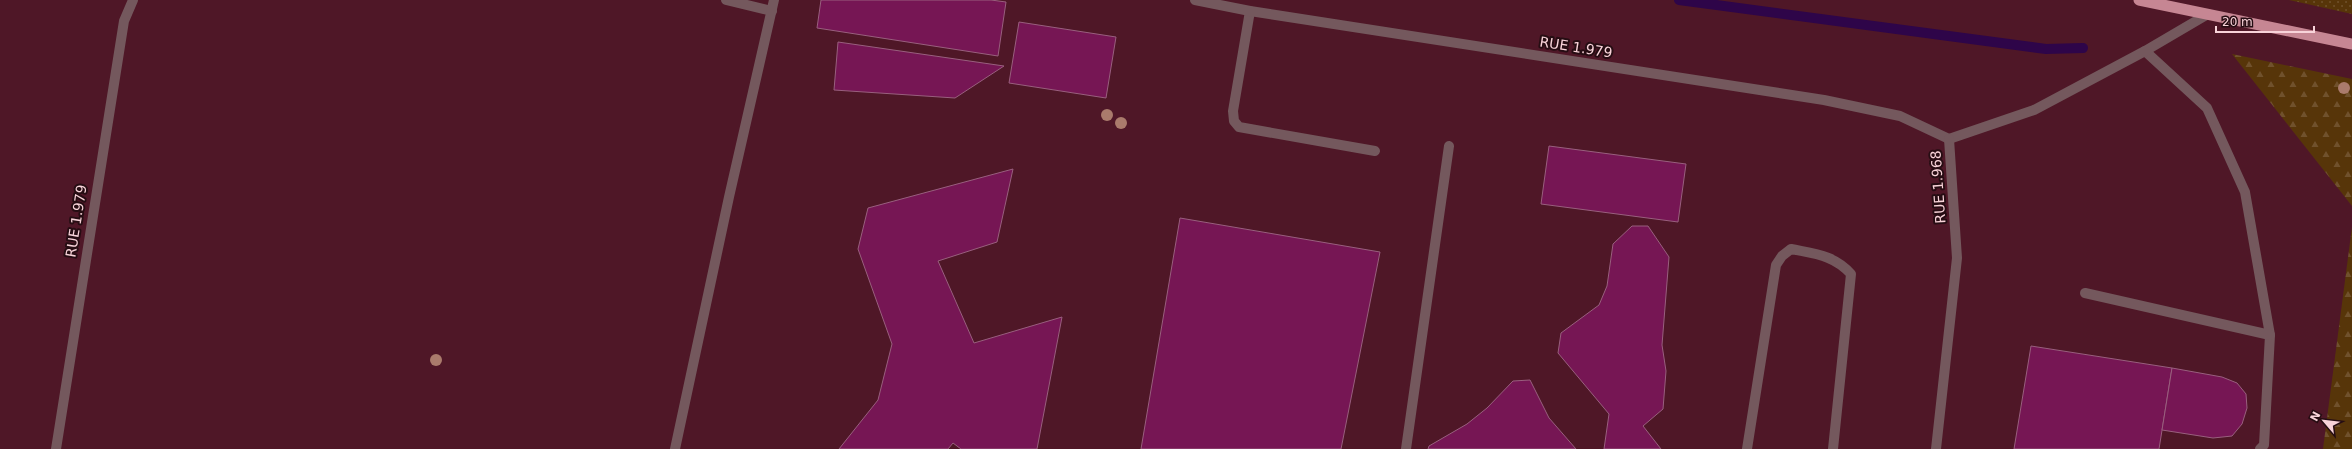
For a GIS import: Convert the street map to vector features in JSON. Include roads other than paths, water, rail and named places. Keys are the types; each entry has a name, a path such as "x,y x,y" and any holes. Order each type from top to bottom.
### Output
{"highway":[{"path":"2139,0 2352,44"}],"street":[{"name":"RUE 1.979","path":"56,449 124,21 133,0"},
{"path":"726,0 772,11"},
{"path":"675,449 729,197 774,0"},
{"name":"RUE 1.979","path":"1195,0 1250,10 1824,100 1900,116 1949,139"},
{"path":"1250,10 1233,111 1234,121 1239,127 1376,151"},
{"name":"RUE 1.968","path":"1936,449 1957,258 1949,139 2034,110 2145,51 2208,14"},
{"path":"2145,51 2207,108 2245,192 2270,335 2264,445 2260,449"},
{"path":"1406,449 1449,146"},
{"path":"1747,449 1776,265 1782,256 1791,250 1829,256 1842,264 1850,274 1833,449"},
{"path":"2085,293 2270,335"}],"waterway":[{"path":"1679,0 2046,49 2083,48"}]}
